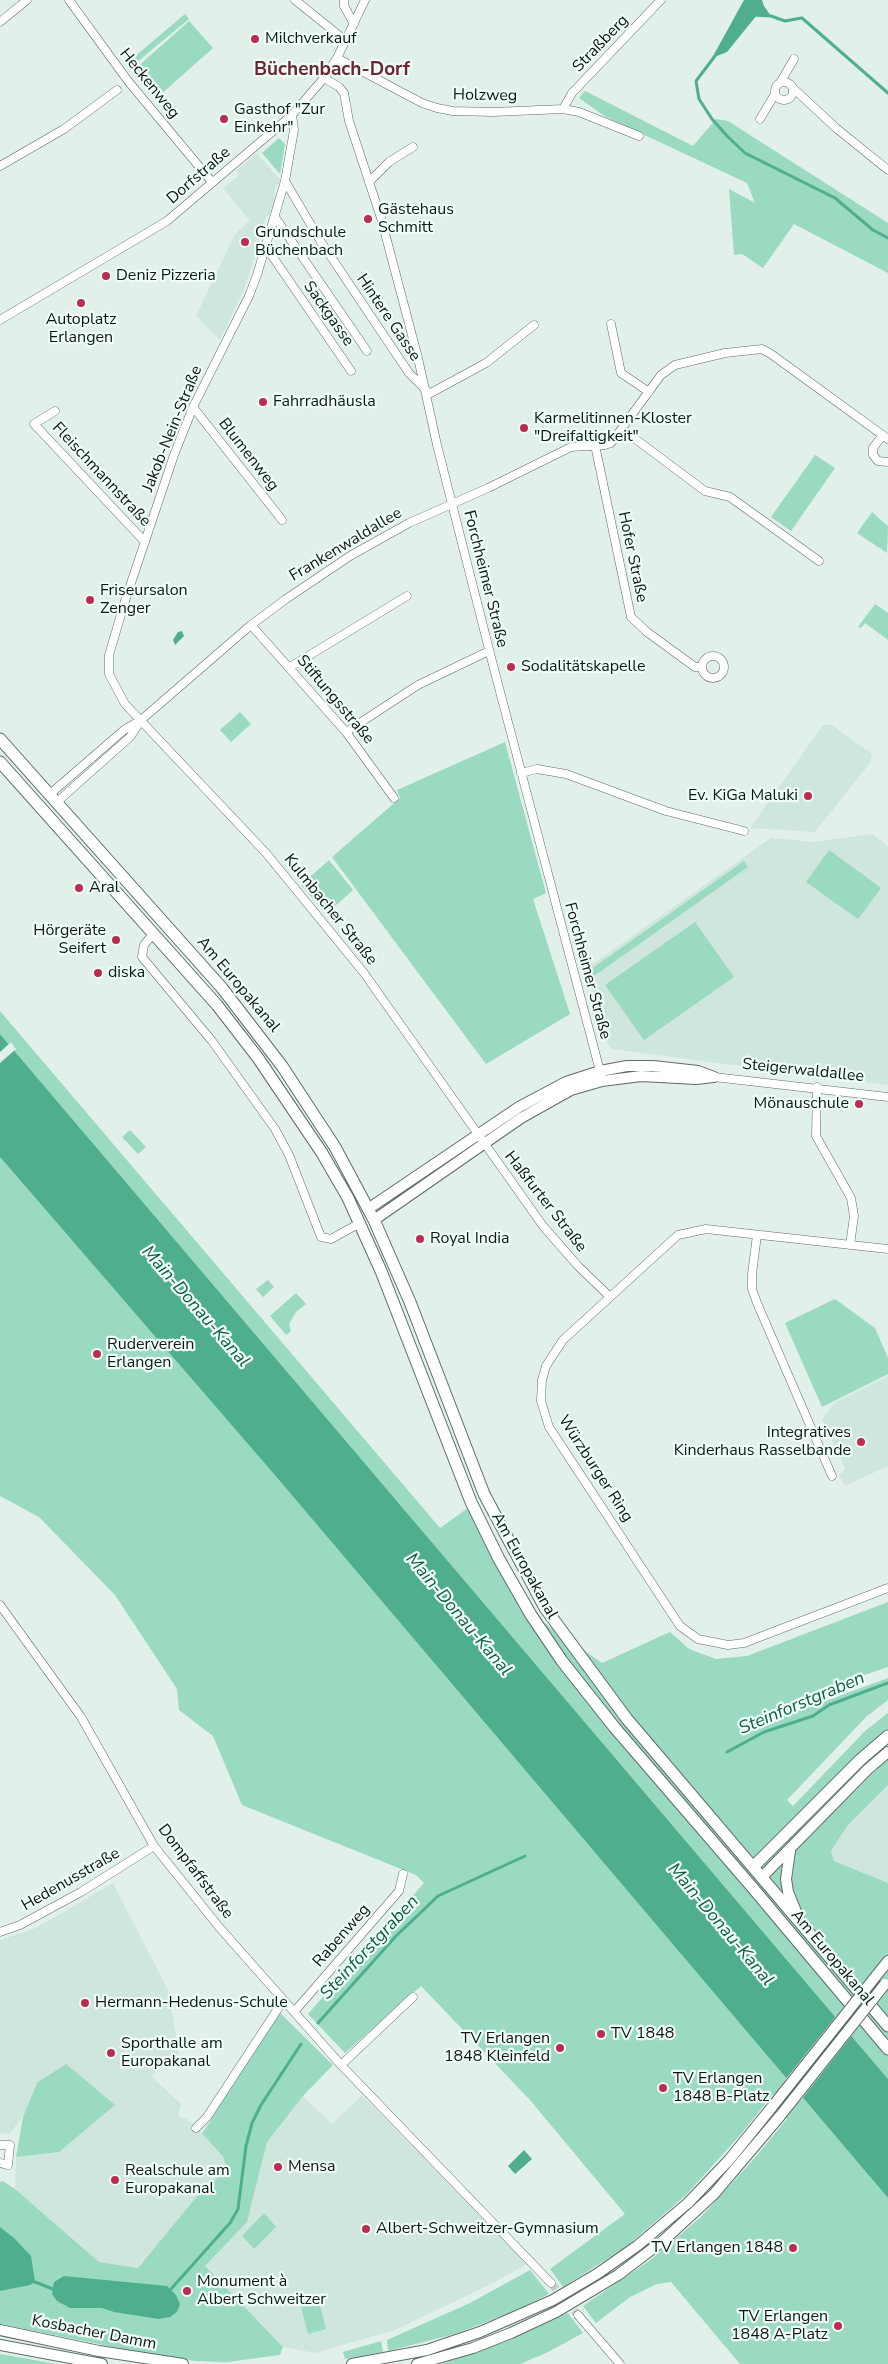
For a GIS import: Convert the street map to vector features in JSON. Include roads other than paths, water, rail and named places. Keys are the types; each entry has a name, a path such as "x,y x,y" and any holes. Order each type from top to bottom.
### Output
{"main road":[{"name":"Am Europakanal","path":"0,739 222,988 264,1042 320,1122 374,1220 410,1302 484,1494 545,1608 627,1720 888,2050"},
{"name":"Am Europakanal","path":"0,762 217,1006 258,1058 322,1153 360,1223 386,1281 471,1502 499,1559 531,1615 562,1661 614,1728 752,1877 801,1924 888,2026"},
{"path":"42,808 53,798"},
{"path":"360,1223 368,1209"},
{"path":"360,1223 374,1220"},
{"path":"752,1877 860,1760 888,1736"}],"street":[{"path":"0,22 27,0"},
{"name":"Heckenweg","path":"69,0 128,80 212,182"},
{"path":"295,0 346,41"},
{"path":"344,0 344,6 354,24"},
{"name":"Dorfstraße","path":"0,320 167,221 292,115 324,78 337,58 365,0"},
{"name":"Straßberg","path":"563,109 572,93 661,0"},
{"name":"Holzweg","path":"337,58 422,103 437,108 453,111 493,112 563,109 579,112 639,136"},
{"path":"760,120 775,94 776,88 794,60"},
{"name":"Forchheimer Straße","path":"324,78 339,87 344,93 349,121 381,218 427,392 436,445 601,1076"},
{"path":"780,83 789,83 836,128 888,170"},
{"path":"775,94 781,100 787,101 793,94 793,88"},
{"path":"0,166 64,128 117,90"},
{"name":"Jakob-Nein-Straße","path":"141,720 125,704 114,687 108,665 125,601 174,455 193,407 249,296 266,247 285,181 294,130 292,115"},
{"path":"369,182 389,162 413,147"},
{"name":"Hintere Gasse","path":"285,181 321,242 409,374 427,392"},
{"path":"274,217 367,351"},
{"name":"Sackgasse","path":"266,247 351,371"},
{"path":"611,324 621,373 649,392"},
{"path":"427,392 486,363 534,325"},
{"path":"595,446 611,443 668,369 683,362 750,349 762,349 885,437 874,448 873,455 878,461 888,462"},
{"name":"Blumenweg","path":"193,407 282,520"},
{"name":"Fleischmannstraße","path":"55,411 34,424 145,542"},
{"path":"622,429 705,491 730,498 819,561"},
{"name":"Frankenwaldallee","path":"53,798 124,730 141,720 251,625 321,574 379,538 571,446 595,446"},
{"name":"Hofer Straße","path":"595,446 631,618 637,625 695,667 702,666"},
{"path":"290,667 407,596"},
{"name":"Stiftungsstraße","path":"251,625 346,732 394,798"},
{"path":"346,732 418,685 489,651"},
{"name":"Kulmbacher Straße","path":"141,720 259,846 298,891 364,974 481,1139"},
{"path":"521,773 537,769 566,774 666,811 744,831"},
{"path":"154,933 144,945 142,958 212,1041 275,1129 289,1155 321,1237 331,1239 360,1223"},
{"name":"Steigerwaldallee","path":"374,1220 541,1094 566,1082 601,1076 627,1066 653,1066 698,1071 714,1077 817,1087 888,1097"},
{"path":"817,1087 816,1136 851,1198 854,1216 850,1245"},
{"name":"Steigerwaldallee","path":"368,1209 481,1139"},
{"name":"Haßfurter Straße","path":"481,1139 543,1226 578,1266 609,1296"},
{"name":"Würzburger Ring","path":"888,1249 706,1230 678,1235 563,1340 554,1352 542,1380 541,1401 549,1427 680,1626 698,1639 728,1645 744,1643 888,1588"},
{"path":"757,1235 752,1289 832,1476"},
{"name":"Dompfaffstraße","path":"0,1605 81,1717 154,1846 219,1928 341,2065 551,2283"},
{"path":"752,1877 790,1850 868,1769 888,1752"},
{"name":"Hedenusstraße","path":"0,1932 20,1926 82,1892 154,1846"},
{"path":"790,1850 786,1878 788,1892 801,1924"},
{"name":"Rabenweg","path":"294,2012 399,1892 403,1874"},
{"path":"352,2364 427,2350 480,2332 553,2300 598,2274 637,2246 688,2203 729,2160 888,1961"},
{"path":"417,2364 473,2348 556,2312 618,2275 664,2240 714,2194 780,2116 886,1982"},
{"path":"341,2065 412,1998"},
{"path":"196,2128 207,2117 283,2000"},
{"path":"0,2145 10,2145 8,2165 0,2163"},
{"path":"578,2315 620,2364"},
{"name":"Kosbacher Damm","path":"0,2330 99,2351 183,2364"},
{"name":"Kosbacher Damm","path":"0,2345 102,2364"}],"water":[{"path":"744,0 762,0 771,16 757,15 727,52 712,58"},
{"path":"182,631 184,636 175,645 173,640 178,632"},
{"name":"Main-Donau-Kanal","path":"0,1034 888,2079 888,2198 279,1480 0,1157"},
{"path":"524,2150 532,2159 515,2174 508,2166"},
{"path":"0,2227 14,2238 31,2256 35,2282 30,2285 0,2291"},
{"path":"64,2276 167,2286 176,2295 180,2304 177,2312 170,2317 159,2319 114,2312 102,2308 70,2308 57,2301 52,2294 54,2282"}],"waterway":[{"path":"753,15 771,16 785,21 802,18 888,93"},
{"path":"715,56 696,81 699,99 712,119 728,137 745,153 835,198 873,230 888,238"},
{"name":"Steinforstgraben","path":"727,1752 764,1732 813,1716 829,1705 888,1683"},
{"name":"Steinforstgraben","path":"318,2023 396,1936 438,1896 525,1856"},
{"name":"Steinforstgraben","path":"171,2289 230,2223 238,2209 246,2146 252,2123 261,2105 301,2044"},
{"name":"Steinforstgraben","path":"35,2282 53,2289"}],"tunnel":[{"path":"551,2283 578,2315"}],"place":[{"name":"Milchverkauf","path":"255,39"},
{"name":"Gasthof \"Zur Einkehr\"","path":"224,119"},
{"name":"Gästehaus Schmitt","path":"368,219"},
{"name":"Grundschule Büchenbach","path":"245,242"},
{"name":"Deniz Pizzeria","path":"106,276"},
{"name":"Autoplatz Erlangen","path":"81,303"},
{"name":"Fahrradhäusla","path":"263,402"},
{"name":"Karmelitinnen-Kloster \"Dreifaltigkeit\"","path":"524,428"},
{"name":"Friseursalon Zenger","path":"90,600"},
{"name":"Sodalitätskapelle","path":"511,667"},
{"name":"Ev. KiGa Maluki","path":"808,796"},
{"name":"Aral","path":"79,888"},
{"name":"Hörgeräte Seifert","path":"116,940"},
{"name":"diska","path":"98,973"},
{"name":"Mönauschule","path":"859,1104"},
{"name":"Royal India","path":"420,1239"},
{"name":"Ruderverein Erlangen","path":"97,1354"},
{"name":"Integratives Kinderhaus Rasselbande","path":"861,1442"},
{"name":"Hermann-Hedenus-Schule","path":"85,2003"},
{"name":"TV 1848","path":"601,2034"},
{"name":"TV Erlangen 1848 Kleinfeld","path":"560,2048"},
{"name":"Sporthalle am Europakanal","path":"111,2053"},
{"name":"TV Erlangen 1848 B-Platz","path":"663,2088"},
{"name":"Mensa","path":"278,2167"},
{"name":"Realschule am Europakanal","path":"115,2180"},
{"name":"Albert-Schweitzer-Gymnasium","path":"366,2229"},
{"name":"TV Erlangen 1848","path":"793,2248"},
{"name":"Monument à Albert Schweitzer","path":"187,2291"},
{"name":"TV Erlangen 1848 A-Platz","path":"838,2326"}],"district":[{"name":"Büchenbach-Dorf","path":"332,70"}]}
